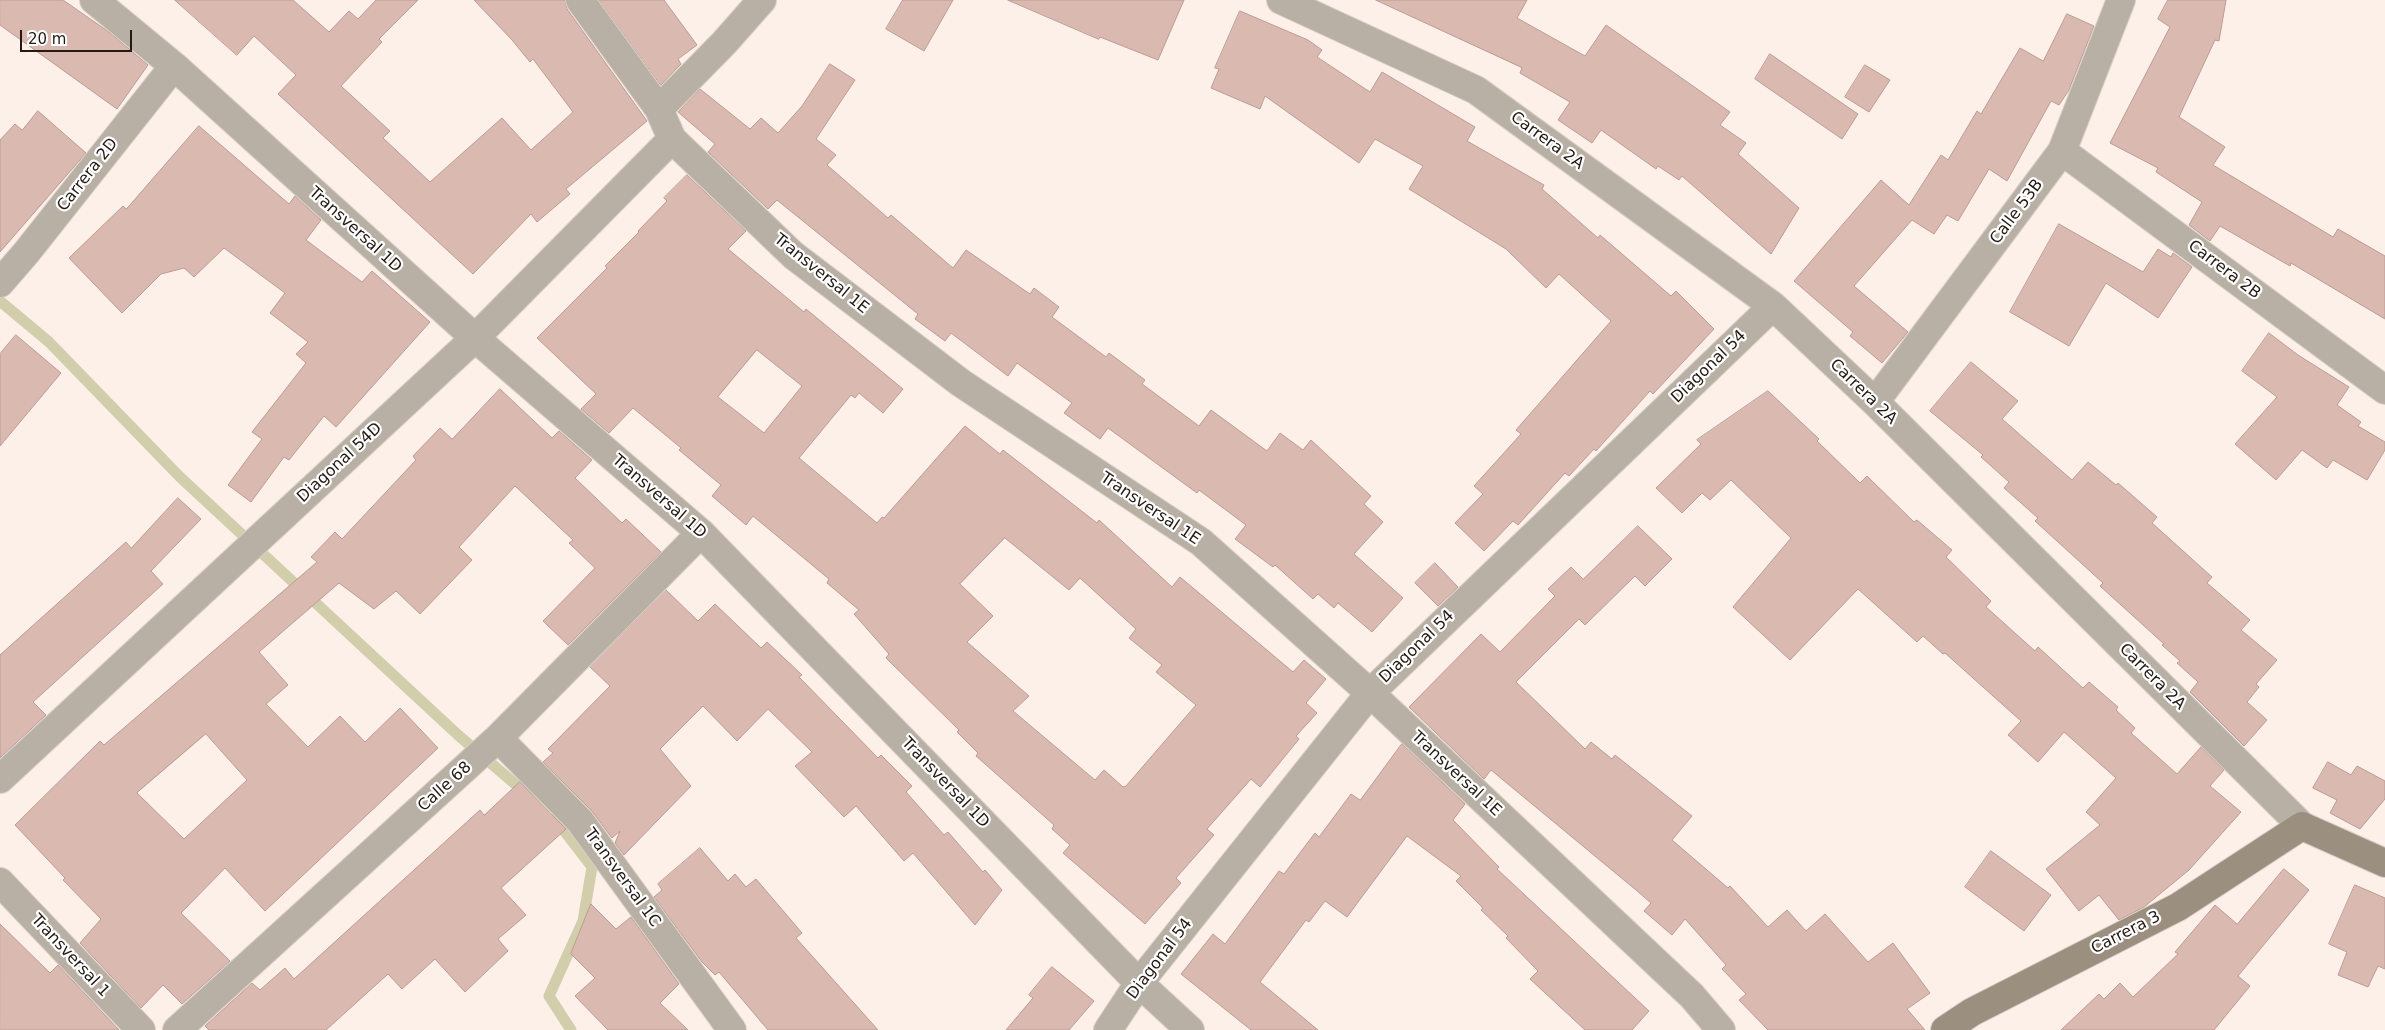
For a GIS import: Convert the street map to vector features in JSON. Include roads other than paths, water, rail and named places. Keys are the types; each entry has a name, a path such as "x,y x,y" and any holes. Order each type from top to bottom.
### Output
{"street":[{"name":"Transversal 1D","path":"94,0 174,66 475,338 701,533 1140,983 1190,1030"},
{"name":"Transversal 1E","path":"580,0 659,109 672,139 793,255 961,383 1201,542 1370,693 1692,996 1721,1030"},
{"path":"659,109 724,43 762,0"},
{"name":"Carrera 2A","path":"1281,0 1476,90 1773,306 1875,402 2302,826 2385,862"},
{"name":"Calle 53B","path":"1875,402 2062,151 2121,0"},
{"name":"Carrera 2D","path":"0,283 26,253 174,66"},
{"name":"Diagonal 54D","path":"0,779 475,338 672,139"},
{"name":"Carrera 2B","path":"2062,151 2385,390"},
{"name":"Diagonal 54","path":"1108,1030 1140,983 1370,693 1773,306"},
{"name":"Calle 68","path":"177,1030 464,770 701,533"},
{"name":"Transversal 1C","path":"493,742 580,821 732,1030"},
{"name":"Carrera 3","path":"1945,1030 1972,1012 2178,907 2302,826"},
{"name":"Transversal 1","path":"0,882 140,1030"}],"waterway":[{"path":"0,301 49,342 180,477 458,735 528,795"},
{"path":"555,819 592,867 583,921 549,996 571,1030"}]}
